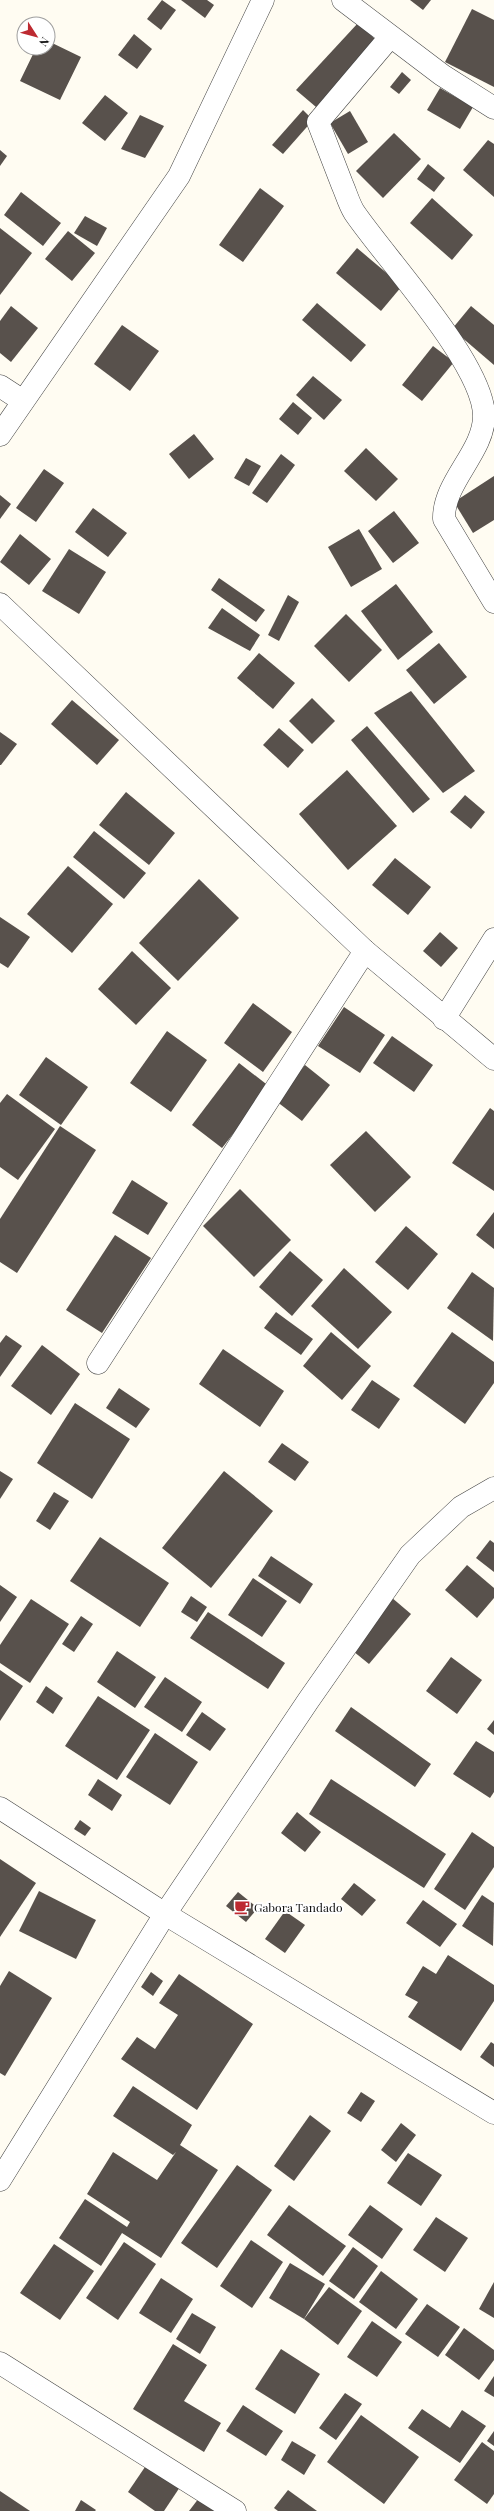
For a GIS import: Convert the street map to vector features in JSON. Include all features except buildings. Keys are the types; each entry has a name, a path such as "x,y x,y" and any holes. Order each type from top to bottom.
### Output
{"street":[{"path":"0,435 179,176 263,0"},
{"path":"343,0 442,75 494,108"},
{"path":"390,37 318,122 353,210 449,338 472,374 480,393 484,417 481,434 448,494 444,507 444,519 494,602"},
{"path":"0,386 23,401"},
{"path":"0,604 365,951 444,1019 494,1059"},
{"path":"444,1019 494,939"},
{"path":"98,1363 365,951"},
{"path":"0,2180 165,1914 308,1700 410,1555 461,1507 494,1488"},
{"path":"0,1808 165,1914 494,2113"},
{"path":"0,2363 235,2511"}],"place":[{"name":"Gabora Tandado","path":"242,1907"}]}
